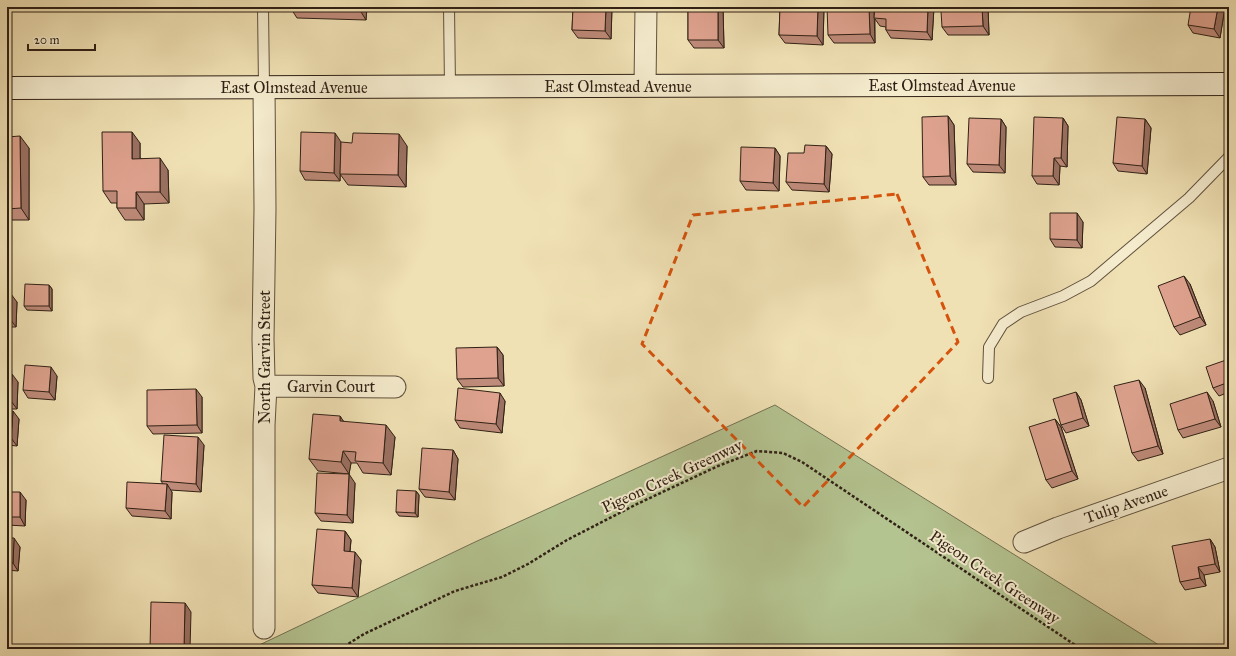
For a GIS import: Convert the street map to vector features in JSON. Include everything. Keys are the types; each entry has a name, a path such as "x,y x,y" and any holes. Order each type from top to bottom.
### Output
{"street":[{"path":"645,86 646,7"},
{"name":"East Olmstead Avenue","path":"7,88 1229,84"},
{"name":"North Garvin Street","path":"264,87 265,209 263,339 264,378 266,386 264,425 264,628"},
{"name":"Garvin Court","path":"266,386 396,387"},
{"name":"Tulip Avenue","path":"1024,542 1058,528 1229,468"}],"lane":[{"path":"263,7 264,87"},
{"path":"449,7 450,87"},
{"path":"988,378 989,347 1003,324 1021,312 1063,296 1091,281 1189,198 1229,157"}],"path":[{"name":"Pigeon Creek Greenway","path":"340,649 364,634 455,591 502,577 528,564 567,540 636,504 718,466 757,451 783,453 802,462 1082,649"}],"highlighted area":[{"path":"897,194 958,342 803,507 642,344 693,215"}],"green space":[{"path":"775,405 1162,647 1229,645 1229,649 732,649 700,647 690,649 251,649 475,542"}],"building":[{"path":"573,7 606,7 605,31 572,30"},
{"path":"688,7 718,7 718,40 688,40"},
{"path":"780,7 818,7 817,36 779,35"},
{"path":"827,7 869,7 870,34 828,35"},
{"path":"875,7 928,7 927,32 886,30 886,19 874,18"},
{"path":"952,7 982,7 983,26 942,27 941,11 952,11"},
{"path":"1191,7 1218,7 1214,29 1188,25"},
{"path":"1229,22 1229,37 1226,37"},
{"path":"948,116 950,176 923,177 922,117"},
{"path":"1034,117 1063,118 1061,158 1054,158 1053,176 1032,176"},
{"path":"1117,117 1145,119 1142,166 1113,163"},
{"path":"969,118 1001,119 999,165 967,164"},
{"path":"102,132 132,132 132,159 160,158 160,192 136,192 136,208 117,208 117,191 103,191"},
{"path":"301,132 335,133 334,173 300,171"},
{"path":"353,133 399,134 398,175 340,174 341,142 352,143"},
{"path":"20,136 21,208 7,209 7,137"},
{"path":"805,145 826,146 824,184 786,182 788,153 804,153"},
{"path":"741,147 775,148 773,183 740,181"},
{"path":"1050,213 1077,213 1077,240 1050,239"},
{"path":"1184,276 1200,317 1174,327 1158,286"},
{"path":"25,284 49,285 49,306 24,306"},
{"path":"7,293 11,294 10,319 7,319"},
{"path":"497,347 498,378 457,379 456,348"},
{"path":"1229,359 1229,382 1213,388 1206,367"},
{"path":"25,365 51,367 49,392 23,390"},
{"path":"7,374 12,374 11,401 7,401"},
{"path":"1139,380 1158,446 1132,453 1114,386"},
{"path":"458,388 500,393 496,424 455,420"},
{"path":"196,389 197,425 147,426 147,390"},
{"path":"1076,392 1083,418 1061,425 1053,399"},
{"path":"1207,392 1215,419 1178,430 1170,404"},
{"path":"7,411 13,411 11,438 7,437"},
{"path":"313,414 340,416 340,421 386,425 383,463 355,461 356,452 343,451 341,462 309,459"},
{"path":"1055,419 1072,471 1046,480 1029,427"},
{"path":"164,435 198,437 196,484 161,481"},
{"path":"422,448 453,450 449,492 419,489"},
{"path":"317,473 349,474 347,515 315,513"},
{"path":"127,482 167,484 165,511 126,508"},
{"path":"397,490 416,491 415,513 396,512"},
{"path":"7,492 20,492 20,517 7,517"},
{"path":"317,529 345,531 344,551 355,552 352,588 312,585"},
{"path":"7,538 14,538 13,563 7,563"},
{"path":"1210,539 1215,564 1198,567 1200,578 1180,582 1172,546"},
{"path":"151,602 185,603 184,649 150,649"}]}
